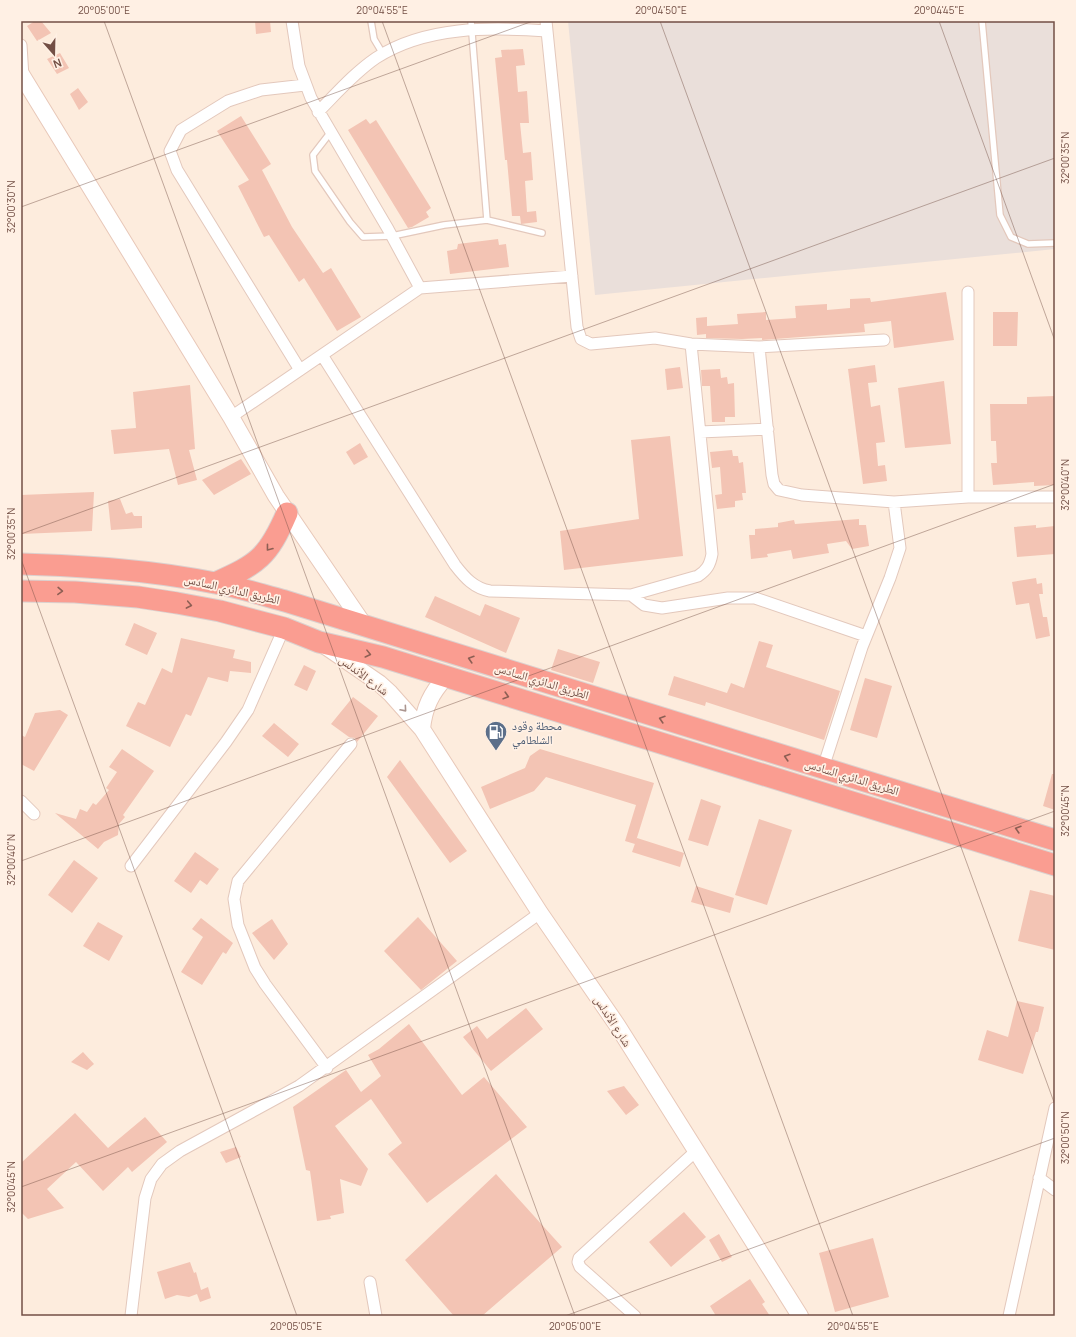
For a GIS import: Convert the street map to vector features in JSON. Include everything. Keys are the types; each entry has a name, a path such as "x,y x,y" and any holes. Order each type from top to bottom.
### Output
{"highway":[{"path":"215,583 244,570 259,560 272,545 287,513"},
{"name":"الطريق الدائري السادس","path":"21,564 94,566 155,573 215,583 285,601 1055,840"},
{"name":"الطريق الدائري السادس","path":"21,591 75,592 138,597 220,611 284,628 319,642 383,658 446,677 1055,865"}],"main road":[{"path":"22,75 231,417 259,468 287,513 364,625"},
{"name":"شارع الأندلس","path":"319,642 379,683 390,693 422,729 540,913 617,1025 800,1316"},
{"path":"422,729 427,702 446,677"}],"street":[{"path":"292,21 299,66 305,85 318,112 392,236 420,288"},
{"path":"318,112 352,78 383,54 414,39 471,26 513,29 546,26 578,331 581,339 585,342 655,338 691,344 759,348 884,340"},
{"path":"21,45 22,75"},
{"path":"300,370 177,170 170,151 181,130 228,101 261,90 305,85"},
{"path":"231,417 420,288 572,276"},
{"path":"968,292 968,497"},
{"path":"322,355 455,565 471,583 480,589 490,592 631,595 698,576 706,571 710,563 712,554 691,344"},
{"path":"759,348 772,475 774,484 778,490 802,494 894,502 968,497 1055,498"},
{"path":"700,432 768,429"},
{"path":"822,768 866,636 890,578 900,548 894,502"},
{"path":"631,595 644,605 657,608 742,596 755,598 866,636"},
{"path":"131,866 226,742 248,710 284,628"},
{"path":"327,1068 265,984 255,968 238,925 234,900 238,881 351,744"},
{"path":"21,801 34,814"},
{"path":"131,1316 145,1198 151,1179 162,1164 180,1151 299,1086 327,1068 540,913"},
{"path":"1008,1316 1055,1108"},
{"path":"635,1316 580,1267 578,1262 579,1258 696,1151"},
{"path":"1039,1178 1055,1190"},
{"path":"370,1282 376,1316"}],"lane":[{"path":"372,21 374,38 383,54"},
{"path":"982,21 1000,215 1011,237 1028,244 1055,243"},
{"path":"471,26 487,220"},
{"path":"330,133 313,155 315,171 350,222 363,237 392,236 444,225 487,220 542,233"}],"shaded area":[{"path":"568,21 1055,21 1055,249 595,295"}],"building":[{"path":"35,21 41,21 51,33 37,41 27,26"},
{"path":"255,21 270,21 271,32 256,34"},
{"path":"523,49 525,65 516,66 518,92 527,91 529,123 520,123 523,153 531,152 533,180 525,181 527,212 536,211 537,222 521,224 520,216 512,216 495,58 502,57 501,50"},
{"path":"60,53 69,68 57,74 47,59"},
{"path":"78,88 88,102 79,110 70,94"},
{"path":"241,116 271,164 262,170 292,227 323,273 331,268 361,317 337,331 304,278 299,282 269,235 264,237 238,186 249,180 217,131"},
{"path":"366,119 370,124 376,120 431,208 426,212 429,217 412,227 408,228 348,130"},
{"path":"498,239 499,245 506,244 509,267 450,274 447,251 457,249 458,244"},
{"path":"946,292 954,340 894,348 891,321 864,324 865,332 762,340 762,338 706,338 706,334 697,335 696,318 707,317 707,326 738,324 737,314 766,312 766,320 796,318 795,306 827,304 827,310 850,308 850,299 870,298 871,302"},
{"path":"993,312 1018,312 1017,346 993,346"},
{"path":"875,365 877,382 868,383 871,407 880,405 885,442 876,443 878,466 885,465 887,481 863,484 848,369"},
{"path":"680,367 683,388 667,390 665,369"},
{"path":"720,369 721,378 727,377 728,384 734,383 735,417 725,417 725,422 712,422 710,386 702,386 701,370"},
{"path":"944,381 951,444 905,448 898,388"},
{"path":"190,385 195,449 189,450 197,480 178,485 169,449 114,454 111,430 136,428 133,392"},
{"path":"1055,396 1055,485 1034,486 1034,482 993,485 991,463 997,463 996,441 991,441 990,404 1027,404 1027,397"},
{"path":"670,436 683,556 564,570 560,531 639,519 631,440"},
{"path":"360,443 368,457 354,465 346,452"},
{"path":"732,450 733,456 738,456 739,463 743,462 746,493 742,493 743,500 735,501 735,507 717,509 715,495 722,494 720,467 712,468 710,452"},
{"path":"241,459 251,474 214,495 202,480"},
{"path":"94,492 92,531 21,534 21,495"},
{"path":"120,499 126,514 132,512 134,516 142,516 142,528 111,530 108,501"},
{"path":"859,519 859,525 866,525 869,546 852,549 846,541 827,544 829,553 793,559 791,550 767,554 768,557 751,559 749,535 755,535 755,529 778,527 778,523 794,520 795,524"},
{"path":"1036,525 1036,528 1055,526 1055,554 1017,557 1014,527"},
{"path":"1036,578 1037,584 1042,583 1043,594 1039,594 1043,617 1047,617 1050,636 1036,639 1029,603 1016,605 1012,582"},
{"path":"435,596 480,616 485,604 520,618 506,653 425,617"},
{"path":"134,623 157,633 147,655 125,645"},
{"path":"181,638 235,650 233,658 251,662 251,673 230,671 228,682 208,677 191,716 186,714 170,747 126,726 138,702 145,705 162,668 172,673"},
{"path":"759,641 773,645 766,667 840,691 824,740 706,702 705,706 668,695 674,676 727,693 731,683 744,688"},
{"path":"558,649 600,662 593,683 551,670"},
{"path":"304,665 316,671 307,691 294,685"},
{"path":"865,678 892,686 877,738 850,730"},
{"path":"353,697 378,716 357,742 355,738 349,737 331,724"},
{"path":"60,710 68,715 34,771 21,764 21,735 25,737 35,713"},
{"path":"274,723 299,744 288,757 262,736"},
{"path":"122,749 154,771 123,815 125,817 119,824 118,835 104,842 98,849 55,813 76,819 80,809 87,812 93,803 96,805 109,790 106,788 117,772 109,767"},
{"path":"540,749 654,783 635,844 625,841 636,805 546,777 534,791 490,809 481,787 525,768 530,756"},
{"path":"400,760 467,851 450,863 387,777"},
{"path":"1052,774 1055,774 1055,810 1043,806"},
{"path":"701,799 721,806 708,846 688,840"},
{"path":"759,819 792,830 767,905 735,895"},
{"path":"637,838 684,853 680,867 632,852"},
{"path":"195,852 219,869 207,885 200,880 191,893 174,881"},
{"path":"74,860 98,878 72,913 48,895"},
{"path":"696,886 734,898 730,913 691,902"},
{"path":"1030,890 1055,896 1055,950 1018,941"},
{"path":"418,917 457,961 421,990 384,951"},
{"path":"201,918 233,943 226,954 223,952 202,985 181,972 203,937 192,929"},
{"path":"272,919 288,944 274,960 252,933"},
{"path":"98,922 123,936 109,961 83,946"},
{"path":"1017,1001 1044,1007 1038,1032 1036,1032 1023,1074 978,1060 987,1030 1008,1037"},
{"path":"526,1008 543,1029 491,1071 463,1037 477,1026 487,1039"},
{"path":"409,1024 462,1095 484,1077 527,1127 427,1203 388,1154 402,1143 371,1099 335,1126 368,1169 361,1186 340,1179 344,1213 330,1216 331,1219 317,1221 310,1171 306,1170 293,1107 346,1070 361,1092 381,1076 368,1055 379,1049"},
{"path":"83,1052 94,1064 87,1070 71,1062"},
{"path":"624,1086 639,1105 626,1115 607,1091"},
{"path":"75,1113 108,1148 145,1117 167,1142 132,1172 128,1167 103,1191 76,1162 47,1189 64,1208 28,1219 21,1212 21,1163"},
{"path":"236,1147 241,1157 226,1163 220,1152"},
{"path":"496,1174 562,1247 482,1316 454,1316 405,1260"},
{"path":"684,1212 706,1237 671,1267 649,1242"},
{"path":"719,1234 732,1257 722,1262 709,1240"},
{"path":"873,1238 889,1297 835,1312 819,1253"},
{"path":"190,1262 194,1273 196,1272 201,1290 208,1287 211,1298 200,1302 197,1294 189,1297 177,1295 165,1299 157,1272"},
{"path":"750,1279 765,1302 762,1304 770,1316 716,1316 710,1306"}],"place":[{"name":"محطة وقود الشلطامي","path":"496,752"}]}
